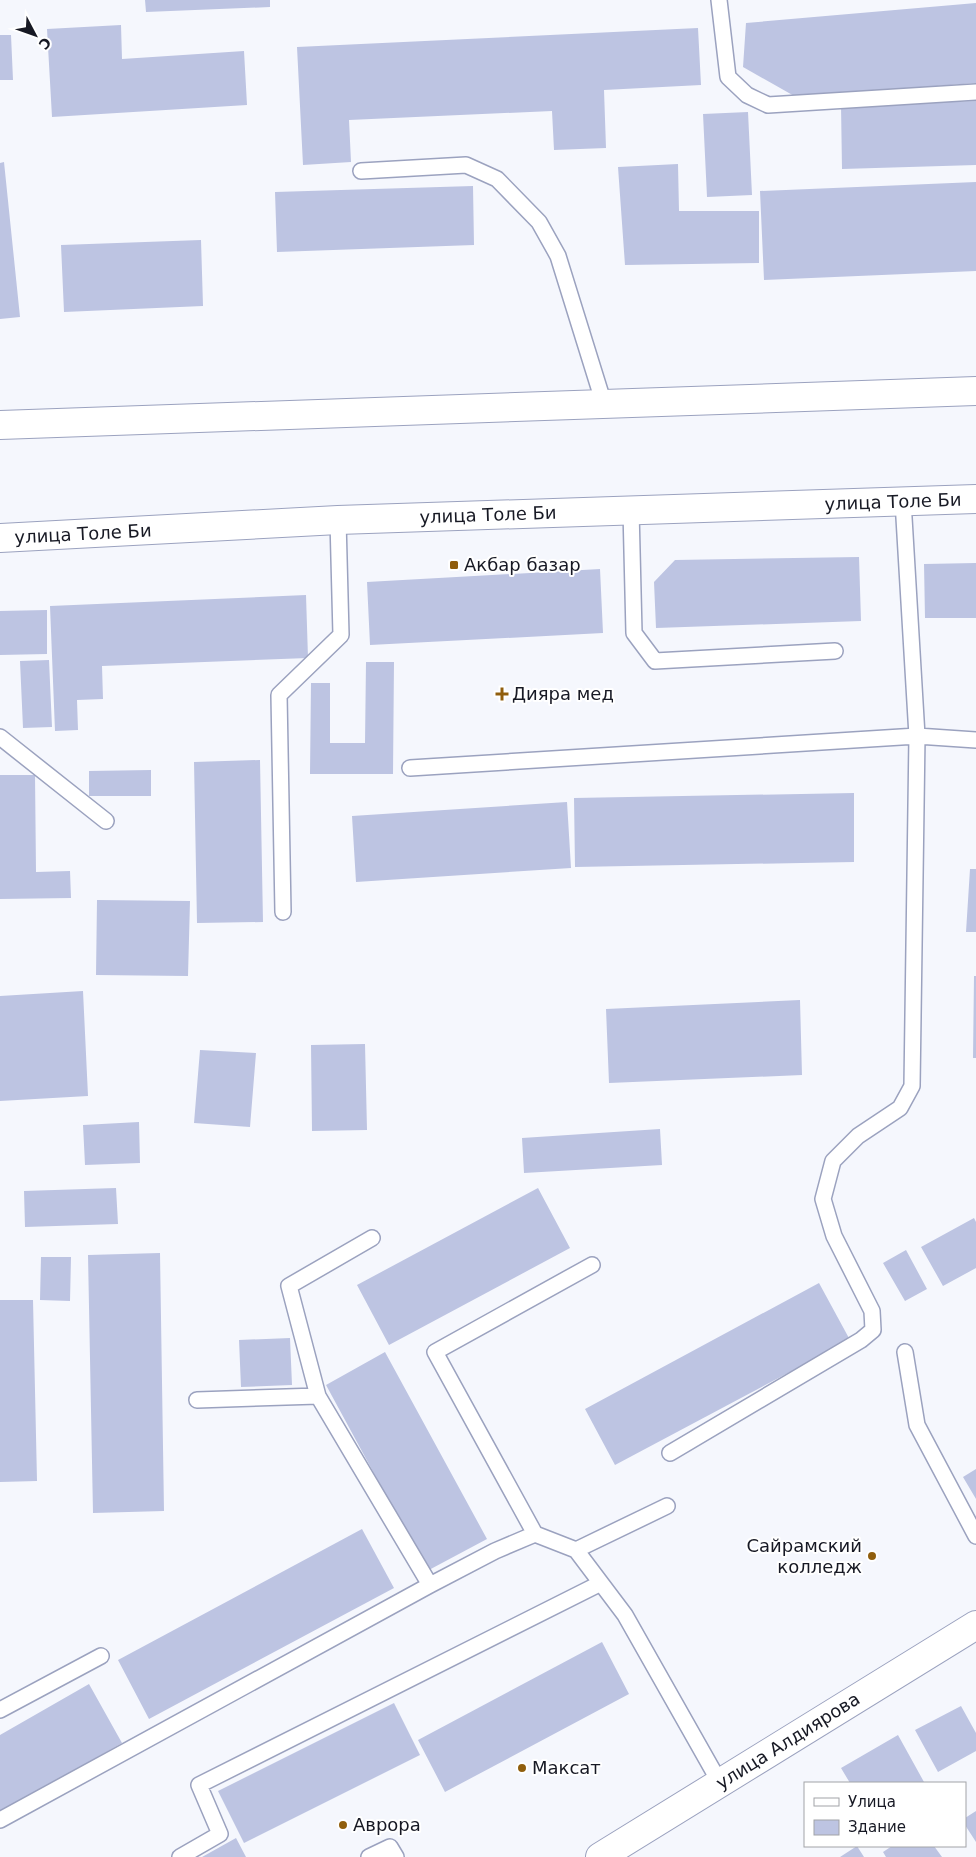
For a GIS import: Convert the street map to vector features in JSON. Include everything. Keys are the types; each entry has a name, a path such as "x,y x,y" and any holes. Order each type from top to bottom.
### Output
{"main road":[{"path":"0,425 976,391"},
{"name":"улица Толе Би","path":"0,538 338,520 976,499"},
{"name":"улица Алдиярова","path":"600,1857 976,1625"}],"lane":[{"path":"719,0 728,77 747,95 768,105 976,92"},
{"path":"361,171 466,165 497,179 539,222 558,256 604,404"},
{"path":"670,1453 860,1340 873,1330 872,1311 834,1236 823,1199 834,1161 858,1136 900,1108 912,1086 917,736 903,502"},
{"path":"631,510 634,632 655,661 835,652"},
{"path":"283,912 280,695 341,635 338,520"},
{"path":"410,768 917,736 976,740"},
{"path":"0,737 106,821"},
{"path":"372,1238 289,1286 318,1396 430,1585"},
{"path":"592,1264 435,1352 536,1534 576,1550 625,1614 720,1783"},
{"path":"904,1352 917,1425 976,1536"},
{"path":"197,1400 318,1396"},
{"path":"576,1550 667,1506"},
{"path":"0,1820 430,1585 495,1551 536,1534"},
{"path":"180,1857 220,1834 199,1785 601,1583"},
{"path":"0,1710 100,1656"},
{"path":"369,1857 390,1847 396,1857"}],"building":[{"path":"145,0 270,0 270,7 146,12"},
{"path":"976,3 976,83 796,97 743,67 746,23"},
{"path":"121,25 122,59 244,51 247,105 52,117 47,29"},
{"path":"698,28 701,85 604,90 606,148 554,150 552,111 349,120 351,162 303,165 297,47"},
{"path":"0,35 11,35 13,80 0,80"},
{"path":"976,101 976,165 842,169 841,105"},
{"path":"748,112 752,195 707,197 703,114"},
{"path":"4,162 20,317 0,319 0,163"},
{"path":"678,164 679,211 759,211 759,263 625,265 618,167"},
{"path":"976,182 976,271 764,280 760,191"},
{"path":"473,186 474,245 277,252 275,192"},
{"path":"201,240 203,306 64,312 61,245"},
{"path":"859,557 861,621 656,628 654,582 675,560"},
{"path":"976,563 976,618 925,618 924,564"},
{"path":"600,569 603,633 370,645 367,582"},
{"path":"306,595 308,658 102,666 103,699 77,700 78,730 55,731 50,606"},
{"path":"47,610 47,654 0,655 0,611"},
{"path":"49,660 52,727 23,728 20,661"},
{"path":"366,662 394,662 393,774 310,774 311,683 330,683 330,743 365,743"},
{"path":"260,760 263,922 197,923 194,762"},
{"path":"151,770 151,796 89,796 89,771"},
{"path":"0,775 35,775 36,872 70,871 71,898 0,899"},
{"path":"854,793 854,862 575,867 574,798"},
{"path":"567,802 571,868 356,882 352,816"},
{"path":"970,869 976,869 976,932 966,932"},
{"path":"97,900 190,901 188,976 96,975"},
{"path":"974,976 976,976 976,1058 973,1058"},
{"path":"83,991 88,1096 0,1101 0,996"},
{"path":"800,1000 802,1075 609,1083 606,1009"},
{"path":"365,1044 367,1130 312,1131 311,1045"},
{"path":"200,1050 256,1053 250,1127 194,1123"},
{"path":"139,1122 140,1163 85,1165 83,1125"},
{"path":"660,1129 662,1165 524,1173 522,1138"},
{"path":"116,1188 118,1224 25,1227 24,1191"},
{"path":"538,1188 570,1248 389,1345 357,1285"},
{"path":"974,1218 976,1222 976,1268 943,1286 921,1247"},
{"path":"906,1250 927,1289 905,1301 883,1263"},
{"path":"160,1253 164,1511 93,1513 88,1255"},
{"path":"41,1257 71,1257 70,1301 40,1300"},
{"path":"819,1283 850,1340 615,1465 585,1409"},
{"path":"0,1300 33,1300 37,1481 0,1482"},
{"path":"290,1338 292,1385 241,1387 239,1340"},
{"path":"385,1352 487,1539 427,1571 326,1385"},
{"path":"976,1469 976,1499 963,1477"},
{"path":"362,1529 394,1588 149,1719 118,1660"},
{"path":"602,1642 629,1694 445,1792 418,1740"},
{"path":"89,1684 122,1743 0,1813 0,1735"},
{"path":"394,1703 420,1755 244,1843 218,1791"},
{"path":"961,1706 976,1733 976,1751 938,1772 915,1730"},
{"path":"898,1735 924,1782 849,1782 841,1768"},
{"path":"976,1811 976,1842 966,1827 966,1817"},
{"path":"236,1838 246,1857 202,1857"},
{"path":"858,1847 864,1857 840,1857"},
{"path":"890,1847 935,1847 942,1857 886,1857 883,1852"}],"place":[{"name":"Акбар базар","path":"454,565"},
{"name":"Дияра мед","path":"502,694"},
{"name":"Сайрамский колледж","path":"872,1556"},
{"name":"Максат","path":"522,1768"},
{"name":"Аврора","path":"343,1825"}]}
